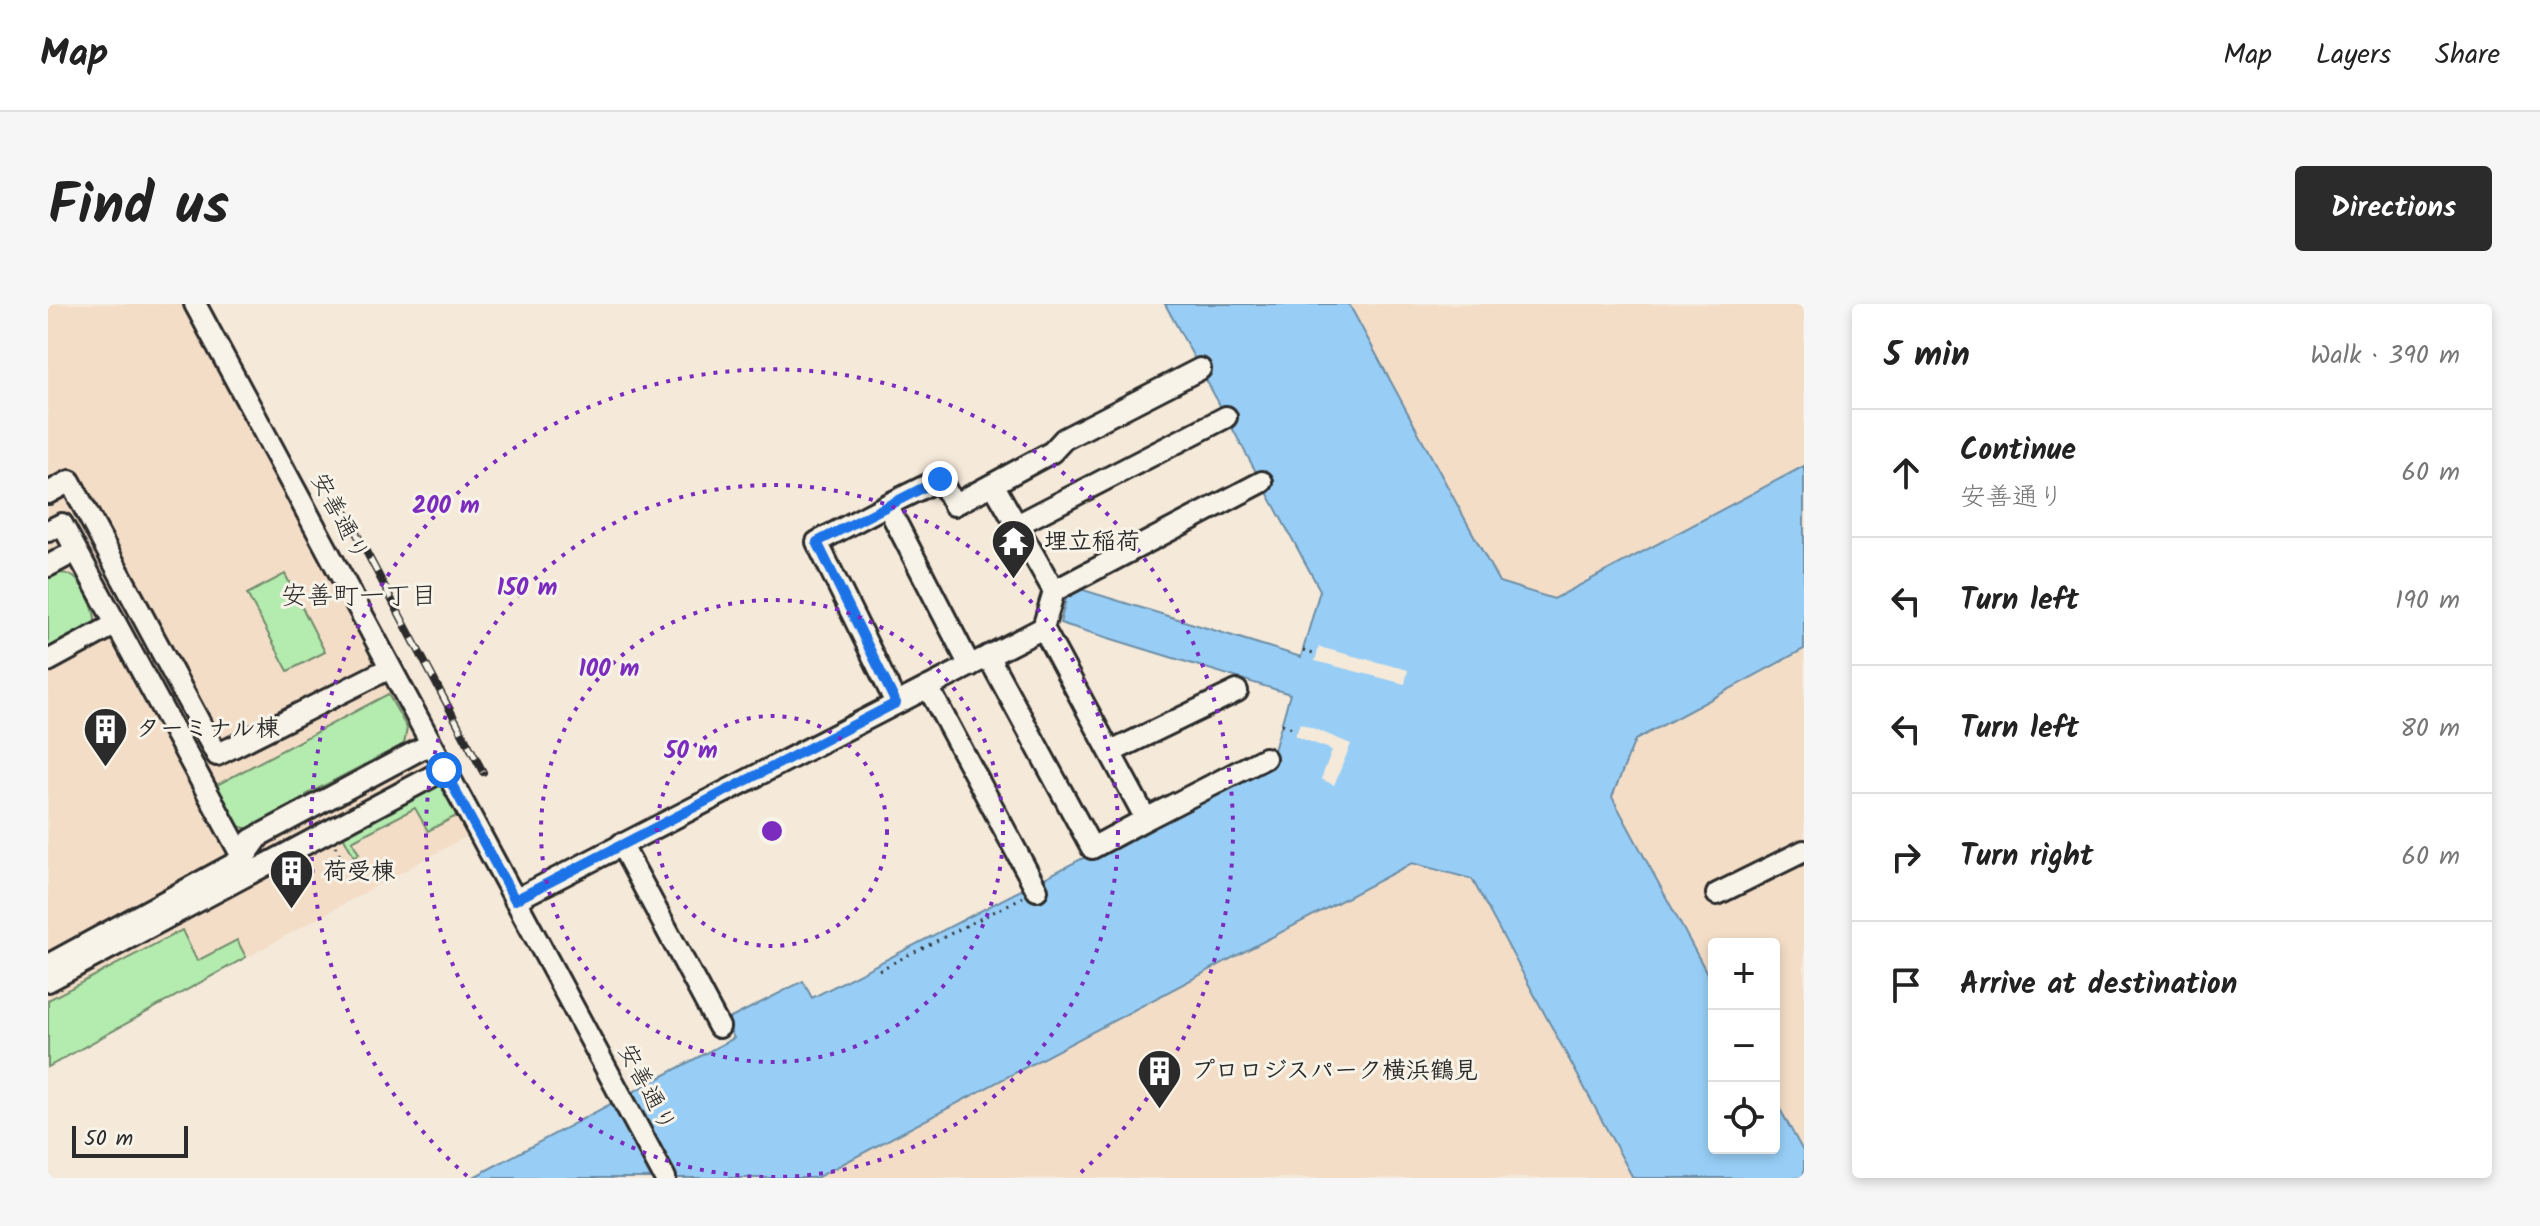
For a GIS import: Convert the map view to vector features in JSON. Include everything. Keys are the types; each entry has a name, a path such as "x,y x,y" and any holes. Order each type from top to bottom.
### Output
{"street":[{"name":"安善通り","path":"195,304 665,1178"},
{"path":"896,703 817,542 940,479 954,505 1052,452 1064,439 1200,369"},
{"path":"1015,526 1226,417"},
{"path":"48,493 70,481 217,755 390,668"},
{"path":"1146,819 1043,628 1054,591 1262,482"},
{"path":"993,484 1054,591"},
{"path":"887,505 970,666"},
{"path":"48,531 62,524 243,860"},
{"path":"48,566 76,551"},
{"path":"48,661 116,624"},
{"path":"515,900 1043,628"},
{"path":"988,656 1092,848 1265,758"},
{"path":"928,687 1037,890"},
{"path":"1111,752 1237,691"},
{"path":"48,981 243,860 261,834 430,744"},
{"path":"48,965 243,860 444,770"},
{"path":"621,844 719,1027"},
{"path":"1717,894 1804,851"}],"path":[{"path":"1303,650 1317,654"},
{"path":"1282,724 1297,730"},
{"path":"333,842 346,868 341,872"},
{"path":"879,970 1037,890"}],"shaded area":[{"path":"48,304 186,304 469,835 48,1067"},
{"path":"1349,304 1804,304 1804,466 1554,599 1499,582"},
{"path":"1804,649 1804,1153 1780,1109 1780,938 1708,938 1708,975 1612,797 1635,740"},
{"path":"1412,863 1472,879 1633,1178 816,1178"}],"green space":[{"path":"55,573 70,575 79,582 90,602 95,622 94,628 48,653 48,577"},
{"path":"285,574 325,652 288,671 247,594"},
{"path":"388,694 407,728 404,744 306,795 308,800 257,827 241,827 229,818 211,788"},
{"path":"441,784 458,815 428,831 415,808 352,841 359,854 354,857 343,836"},
{"path":"182,930 197,961 237,940 246,957 48,1067 48,1000"}],"water":[{"path":"1165,304 1349,304 1499,582 1554,599 1804,466 1804,649 1635,740 1612,797 1708,975 1708,1154 1780,1154 1780,1109 1804,1153 1804,1178 1633,1178 1472,879 1412,863 816,1178 472,1178 734,1038 725,1021 803,981 812,998 1271,761 1290,694 1060,623 1067,595 1077,588 1301,657 1320,590"}],"pier":[{"path":"1319,647 1408,670 1405,684 1315,661"},
{"path":"1300,723 1351,744 1334,785 1321,779 1332,750 1295,736"}],"railway":[{"path":"342,506 483,772"}],"place":[{"name":"埋立稲荷","path":"1013,581"},
{"name":"ターミナル棟","path":"105,768"},
{"name":"荷受棟","path":"292,911"},
{"name":"プロロジスパーク横浜鶴見","path":"1160,1110"}],"district":[{"name":"安善町一丁目","path":"359,597"}],"route":[{"path":"444,770 515,900 896,703 817,542 940,479"}]}
